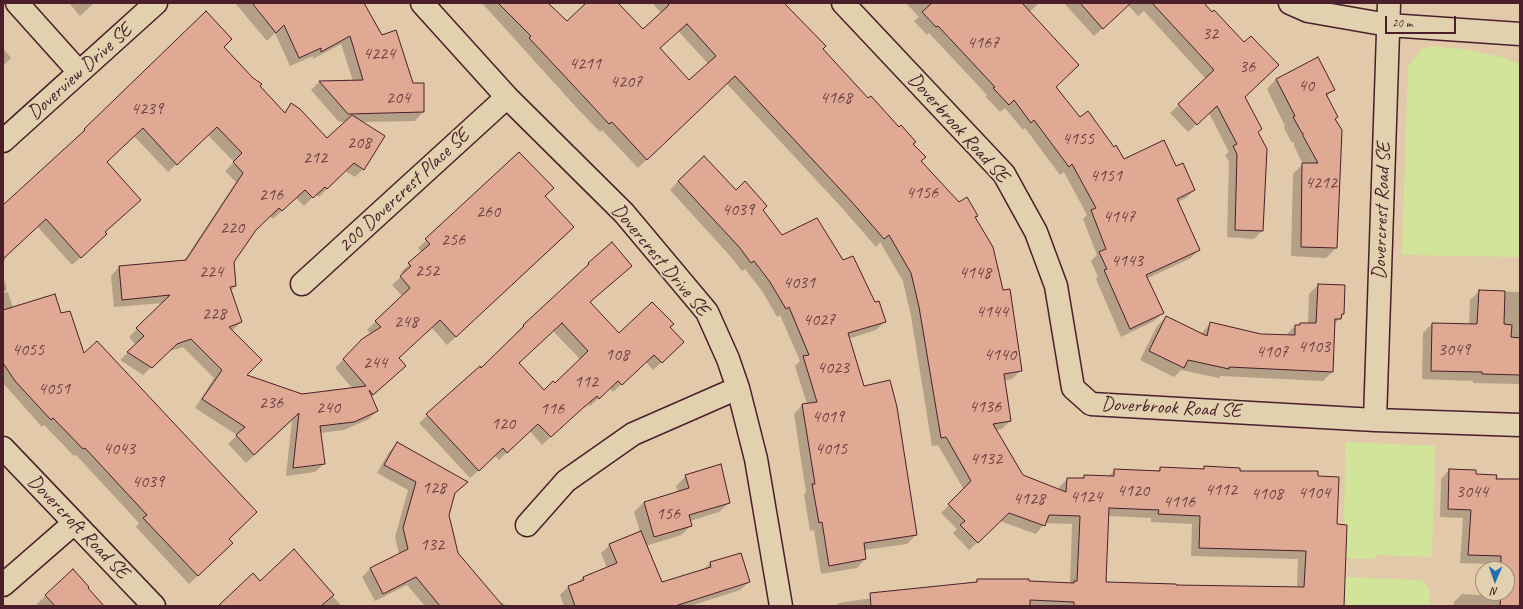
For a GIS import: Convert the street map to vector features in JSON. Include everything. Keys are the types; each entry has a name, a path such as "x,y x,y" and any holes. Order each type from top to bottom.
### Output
{"street":[{"path":"17,3 79,72"},
{"name":"Doverview Drive SE","path":"3,142 156,3"},
{"name":"Dovercrest Drive SE","path":"422,3 506,97 624,213 707,312 728,358 738,388 756,458 781,606"},
{"name":"Doverbrook Road SE","path":"843,3 1004,174 1036,232 1056,286 1073,388 1091,404 1375,420 1520,425"},
{"path":"1290,3 1308,11 1388,25 1520,34"},
{"name":"Dovercrest Road SE","path":"1375,420 1389,3"},
{"name":"200 Dovercrest Place SE","path":"302,284 506,97"},
{"path":"527,525 566,481 634,434 738,388"},
{"name":"Dovercroft Road SE","path":"3,448 73,524 154,606"},
{"path":"3,585 73,524"}],"green space":[{"path":"1432,46 1464,49 1501,57 1520,64 1520,257 1402,255 1408,67 1421,49"},
{"path":"1345,442 1435,446 1432,557 1377,555 1374,559 1344,558"},
{"path":"1346,577 1421,580 1430,589 1430,606 1342,606 1343,584"}],"building":[{"path":"252,3 364,3 382,35 396,30 413,83 424,83 424,112 348,114 319,81 363,80 350,36 321,52 321,48 299,58 284,25 276,33"},
{"path":"498,3 548,3 567,21 586,3 618,3 643,29 669,5 667,3 784,3 826,46 823,49 868,98 871,96 899,127 901,125 916,142 913,144 926,157 921,161 959,202 967,197 978,216 975,217 993,247 1003,290 1010,289 1022,371 1004,374 1011,421 993,424 1023,475 1066,492 1067,478 1084,478 1084,475 1114,476 1114,469 1160,471 1160,467 1204,469 1204,466 1240,468 1240,471 1318,471 1318,476 1339,477 1337,524 1347,525 1344,606 1074,606 1074,602 1030,600 1030,606 871,606 870,593 977,582 977,579 1029,579 1029,581 1074,583 1074,581 1077,581 1080,516 1049,515 1045,526 1009,513 978,543 960,525 965,521 948,504 971,481 946,437 941,438 919,307 911,273 889,235 884,239 851,201 735,76 647,160 612,122 609,124 529,38 531,36","holes":["687,24 716,56 689,80 660,48","1109,508 1159,510 1158,514 1200,516 1199,548 1306,551 1304,587 1176,585 1106,582"]},
{"path":"932,3 1022,3 1079,65 1056,87 1080,117 1088,111 1114,147 1116,145 1124,159 1164,140 1176,166 1183,163 1195,190 1177,199 1200,250 1146,275 1164,313 1130,329 1104,270 1107,269 1099,252 1106,249 1091,210 1096,208 1072,164 1069,167 1034,120 1031,123 1014,100 1009,105 993,88 995,87 938,26 936,27 922,12"},
{"path":"1080,3 1131,3 1103,29"},
{"path":"1152,3 1204,3 1212,12 1214,10 1244,42 1251,36 1279,65 1245,97 1262,129 1258,132 1267,149 1263,231 1235,230 1237,154 1233,146 1237,144 1217,106 1197,125 1178,104 1214,70"},
{"path":"206,11 232,39 224,47 253,78 262,84 260,86 285,113 291,103 300,109 327,138 352,115 385,136 364,170 354,163 327,189 325,187 313,198 305,190 282,211 279,208 256,230 234,262 236,286 230,287 242,322 229,327 262,360 247,375 302,394 366,386 343,359 362,339 381,327 375,321 410,288 400,276 411,266 408,263 430,244 425,239 519,152 554,188 545,196 574,227 456,337 440,320 399,358 406,366 373,395 369,390 378,411 354,422 320,426 325,464 293,468 299,413 254,455 236,435 245,427 202,399 222,370 191,339 177,344 152,368 127,352 144,336 136,328 170,295 122,300 119,266 186,260 243,173 233,162 242,153 217,127 177,165 143,128 107,162 141,200 105,232 107,234 81,258 46,219 3,259 3,205 85,130 84,129"},
{"path":"1318,57 1335,90 1326,94 1338,117 1335,119 1342,130 1337,248 1301,247 1302,163 1318,163 1293,117 1295,116 1276,79"},
{"path":"704,156 736,190 745,181 767,206 763,210 782,235 817,218 843,260 853,256 875,302 879,301 886,322 848,333 864,386 890,380 897,407 917,535 864,543 866,559 829,566 822,522 819,523 812,484 815,484 802,404 817,402 803,356 809,355 789,307 786,309 770,282 754,261 751,263 740,248 678,181"},
{"path":"612,242 632,266 590,302 619,333 652,302 674,324 670,327 684,342 662,363 654,355 622,385 618,381 599,399 597,396 551,437 538,424 507,453 503,448 479,471 426,414 480,366 481,368 524,326 523,325 589,264 588,263","holes":["562,323 588,351 555,383 553,381 544,390 519,363"]},
{"path":"1318,284 1345,285 1344,314 1342,314 1341,319 1335,319 1333,372 1229,367 1229,369 1188,360 1184,368 1149,351 1166,316 1207,336 1210,322 1261,334 1295,335 1295,325 1300,325 1300,323 1316,323"},
{"path":"1479,290 1505,291 1504,324 1512,325 1511,337 1520,338 1520,375 1482,374 1482,372 1431,371 1432,323 1477,324"},
{"path":"55,294 61,313 70,311 84,353 97,341 257,512 229,539 233,543 198,576 143,518 147,515 85,448 83,449 53,418 51,420 15,381 3,363 3,310"},
{"path":"397,442 468,482 455,493 449,515 458,553 503,606 440,606 416,577 383,594 370,568 408,549 403,528 416,482 384,465"},
{"path":"721,464 730,503 689,515 692,526 654,537 644,502 689,488 685,475"},
{"path":"1449,469 1476,470 1476,474 1497,475 1496,479 1520,479 1520,606 1500,606 1500,601 1515,601 1515,561 1501,561 1501,556 1468,555 1471,510 1448,509"},
{"path":"641,531 662,582 711,567 710,562 741,553 750,582 675,606 575,606 568,586 584,580 583,577 617,563 609,544"},
{"path":"294,549 334,595 321,606 218,606 253,573 260,581"},
{"path":"73,569 104,606 55,606 45,595"}]}
